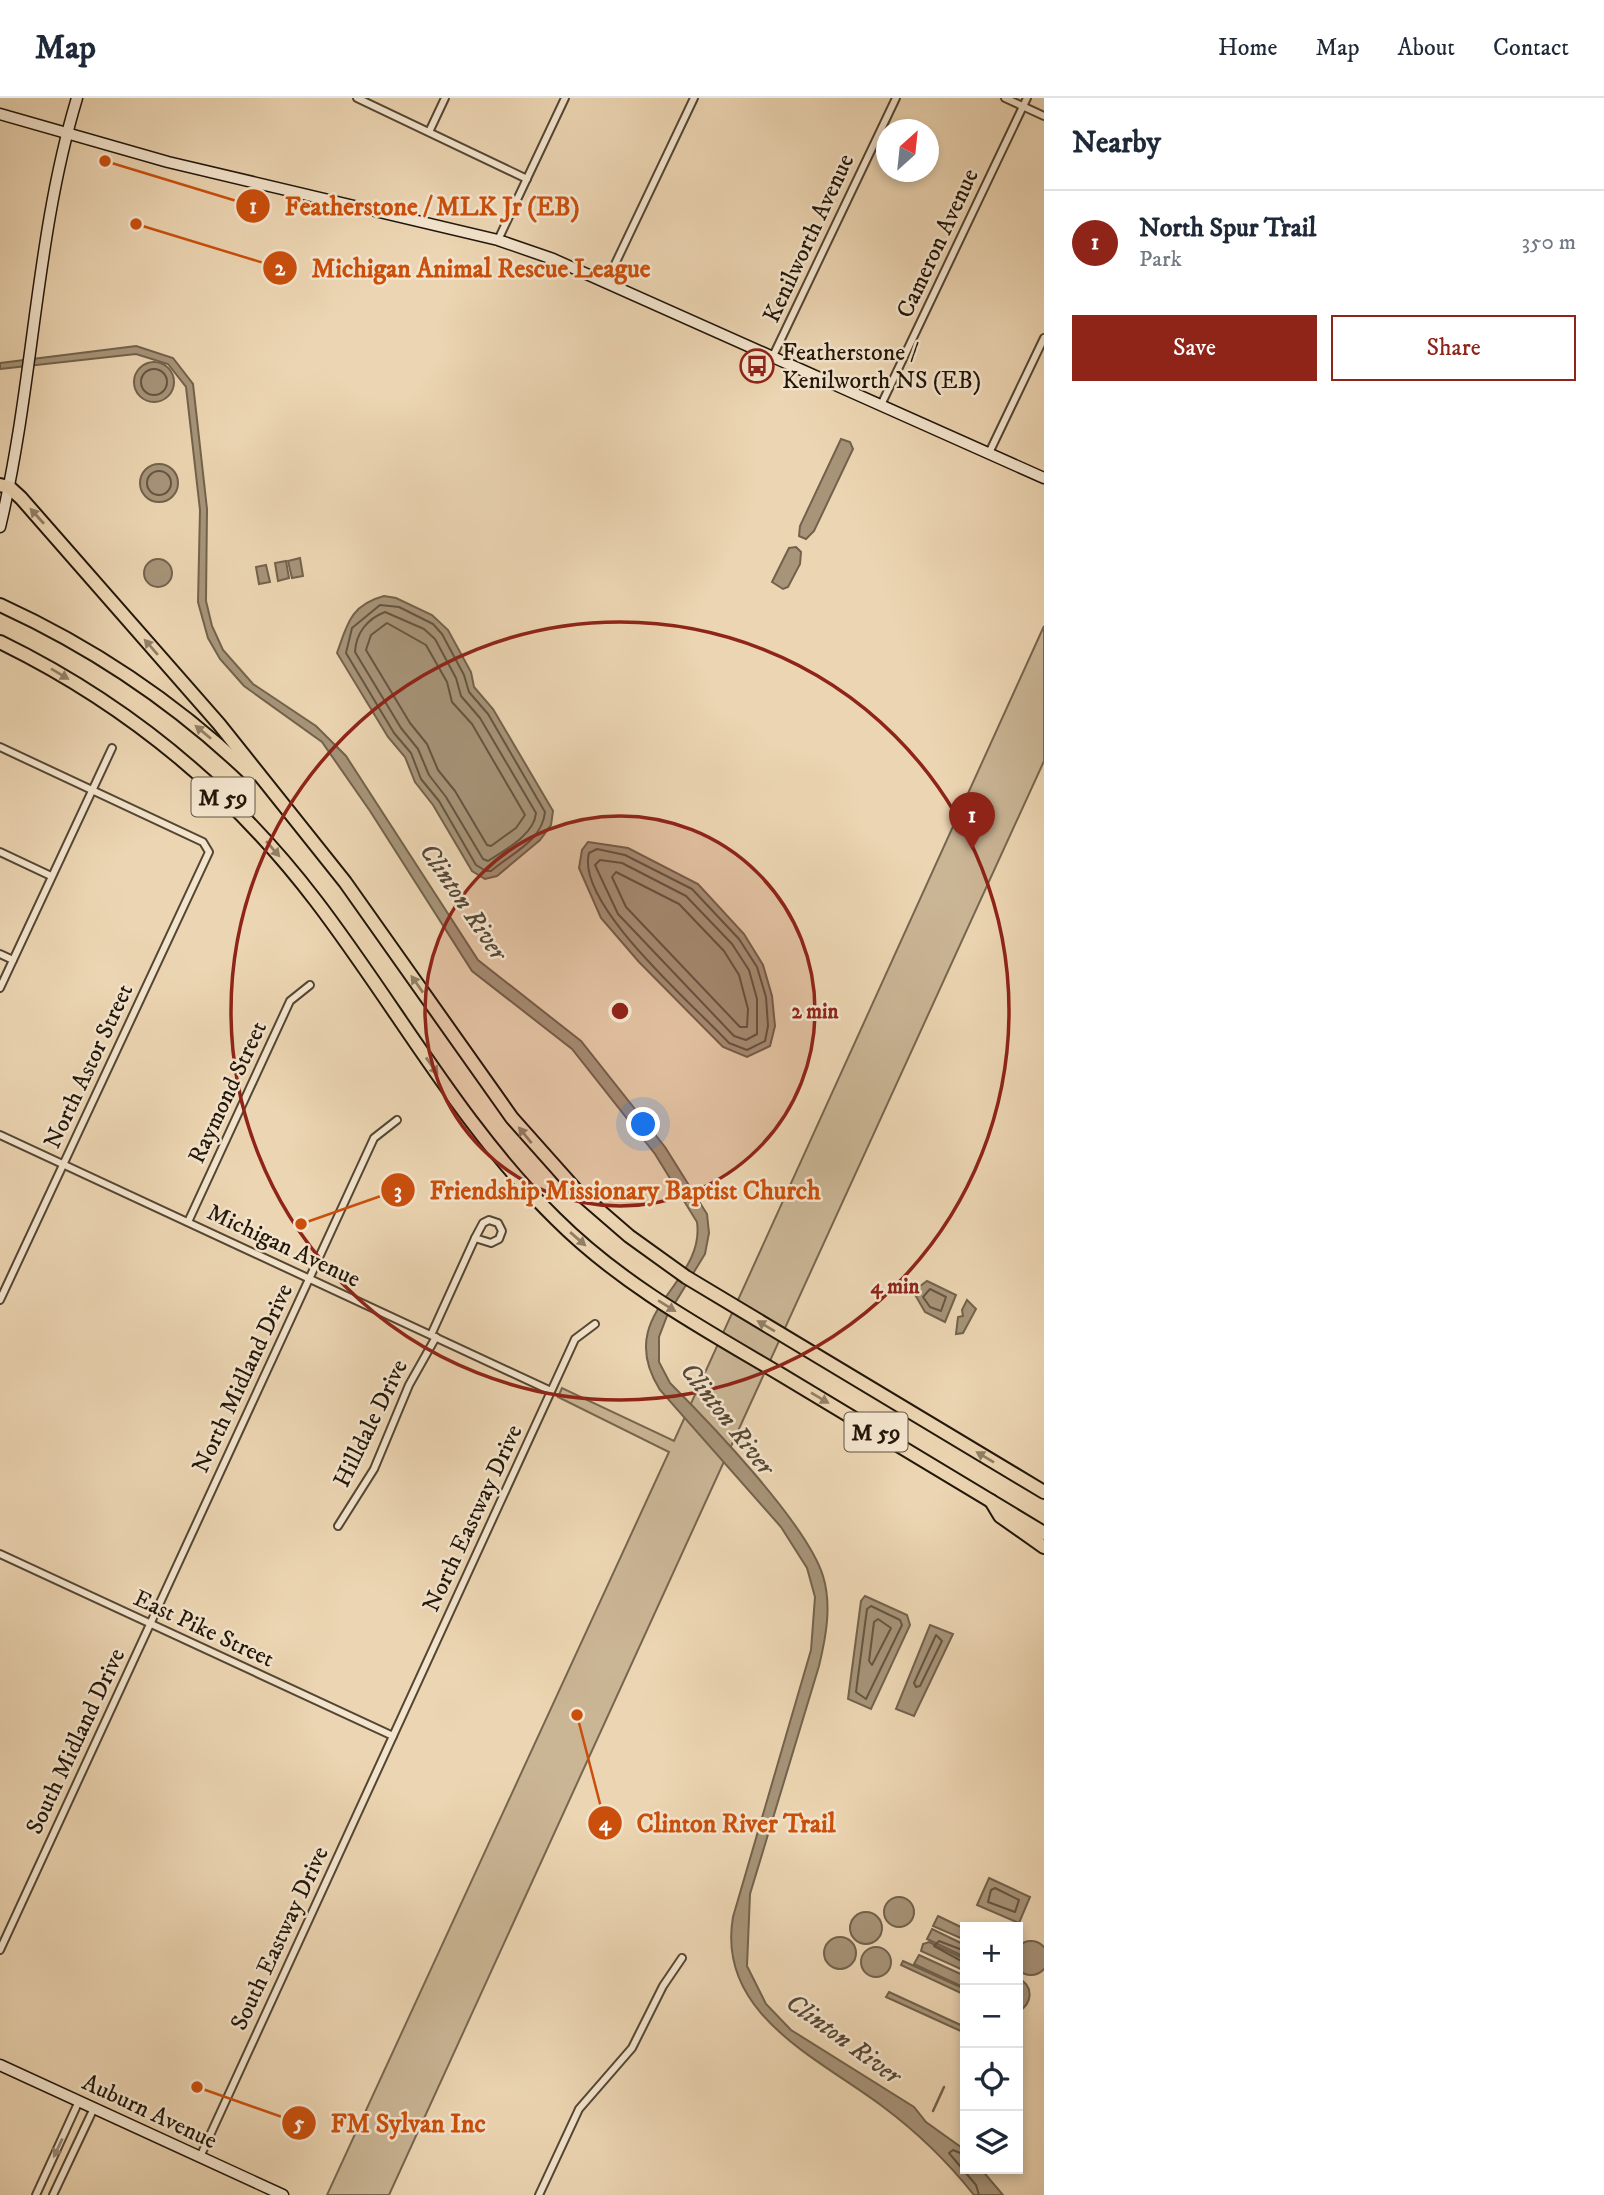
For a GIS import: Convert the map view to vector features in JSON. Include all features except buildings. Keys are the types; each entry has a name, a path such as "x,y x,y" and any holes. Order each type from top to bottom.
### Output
{"highway":[{"path":"4,486 219,724 288,813"},
{"name":"M 59","path":"3,606 77,644 156,695 224,750 288,813 358,900 527,1137 593,1206 665,1263 705,1289 1044,1492"},
{"name":"M 59","path":"0,642 62,675 122,713 179,757 237,810 319,905 467,1115 509,1169 559,1223 647,1293 1044,1532"},
{"path":"991,1501 1000,1516 1044,1547"}],"street":[{"path":"0,527 4,486 27,382 51,206 78,98"},
{"path":"357,98 527,179"},
{"path":"429,132 445,98"},
{"path":"498,240 565,98"},
{"path":"607,281 694,98"},
{"name":"Kenilworth Avenue","path":"774,356 896,98"},
{"path":"1004,98 1044,116"},
{"name":"Cameron Avenue","path":"881,405 1027,98"},
{"path":"0,114 168,162 498,240 607,281 1044,478"},
{"path":"989,453 1044,338"},
{"path":"0,747 91,790"},
{"path":"0,988 112,748"},
{"name":"North Astor Street","path":"0,1300 209,848 203,842 91,790"},
{"path":"0,852 51,876"},
{"path":"0,954 13,960"},
{"name":"Raymond Street","path":"188,1222 289,1001 310,985"},
{"name":"North Midland Drive","path":"151,1624 374,1138 397,1119"},
{"name":"Michigan Avenue","path":"0,1135 551,1391"},
{"name":"Hilldale Drive","path":"338,1526 374,1467 475,1238"},
{"path":"0,1280 8,1283"},
{"name":"North Eastway Drive","path":"393,1736 575,1339 595,1324"},
{"name":"East Pike Street","path":"0,1554 393,1736"},
{"name":"South Midland Drive","path":"0,1950 151,1624"},
{"name":"South Eastway Drive","path":"200,2157 393,1736"},
{"path":"538,2195 579,2109 632,2048 663,1986 682,1958"},
{"name":"Auburn Avenue","path":"0,2065 282,2195"},
{"path":"36,2195 79,2101"},
{"path":"53,2195 93,2108"}],"shaded area":[{"path":"1044,626 1044,761 389,2195 327,2195 669,1452 558,1397 562,1388 674,1441"}],"water":[{"path":"136,346 173,358 193,384 207,509 206,601 212,626 223,650 253,684 316,726 346,756 478,960 581,1041 665,1147 707,1214 709,1233 705,1254 667,1316 659,1337 659,1362 670,1383 756,1475 798,1530 823,1576 828,1610 819,1666 750,1894 747,1966 766,2004 791,2030 914,2107 926,2122 960,2146 960,2174 985,2174 1003,2195 974,2195 942,2159 907,2126 777,2030 756,2007 740,1981 732,1951 733,1917 811,1650 815,1597 807,1568 781,1527 660,1390 648,1363 646,1340 653,1319 688,1264 696,1244 697,1222 655,1154 572,1049 472,971 370,811 322,742 244,686 220,659 208,638 198,602 200,510 186,387 168,364 136,354 0,369 0,363"},
{"path":"154,362 168,368 174,382 168,396 154,402 140,396 134,382 140,368"},
{"path":"841,439 850,442 853,449 814,531 806,539 799,536 800,526"},
{"path":"159,464 173,469 178,483 173,497 159,502 145,497 140,483 145,469"},
{"path":"796,547 801,552 800,564 788,587 783,589 772,582 789,548"},
{"path":"300,558 303,576 292,578 288,561"},
{"path":"158,559 168,563 172,573 168,583 158,587 148,583 144,573 148,563"},
{"path":"286,561 289,578 278,581 275,563"},
{"path":"266,565 270,582 259,584 256,567"},
{"path":"384,596 396,598 432,615 448,630 471,672 474,687 493,709 553,811 551,825 540,840 497,876 485,879 472,871 433,805 415,782 405,757 388,737 337,653 352,617 364,605"},
{"path":"588,842 628,848 698,884 744,934 763,965 772,996 775,1026 770,1046 747,1057 723,1047 639,962 601,918 579,868 582,850"},
{"path":"927,1281 956,1295 945,1322 925,1312 909,1284 916,1289"},
{"path":"967,1300 976,1309 963,1333 956,1334 958,1317 963,1316 962,1310"},
{"path":"865,1596 907,1615 910,1625 871,1709 848,1699 861,1601"},
{"path":"930,1625 953,1634 914,1716 896,1709"},
{"path":"989,1878 1030,1897 1019,1922 977,1905"},
{"path":"899,1897 910,1901 914,1912 910,1923 899,1927 888,1923 884,1912 888,1901"},
{"path":"866,1912 877,1917 882,1928 877,1939 866,1944 855,1939 850,1928 855,1917"},
{"path":"938,1916 960,1927 960,1938 933,1926"},
{"path":"932,1929 960,1943 960,1955 927,1939"},
{"path":"840,1937 851,1942 856,1953 851,1964 840,1969 829,1964 824,1953 829,1942"},
{"path":"1031,1941 1037,1943 1043,1946 1048,1958 1043,1970 1031,1975 1023,1972 1023,1944"},
{"path":"929,1942 960,1957 960,1969 921,1951 923,1944"},
{"path":"876,1947 887,1951 891,1962 887,1973 876,1977 865,1973 861,1962 865,1951"},
{"path":"919,1955 960,1974 960,1986 914,1964"},
{"path":"903,1961 960,1987 960,1993 901,1965"},
{"path":"1023,1981 1030,1995 1023,2008"},
{"path":"889,1992 960,2025 960,2031 886,1997"}],"waterway":[{"path":"933,2111 944,2087"}],"place":[{"name":"Featherstone / MLK Jr (EB)","path":"105,161"},
{"name":"Michigan Animal Rescue League","path":"136,224"},
{"name":"Featherstone / Kenilworth NS (EB)","path":"757,366"},
{"name":"North Spur Trail","path":"972,850"},
{"name":"Friendship Missionary Baptist Church","path":"301,1224"},
{"name":"Clinton River Trail","path":"577,1715"},
{"name":"FM Sylvan Inc","path":"197,2087"}],"water label":[{"name":"Clinton River","path":"464,901"},
{"name":"Clinton River","path":"728,1418"},
{"name":"Clinton River","path":"844,2038"}]}
